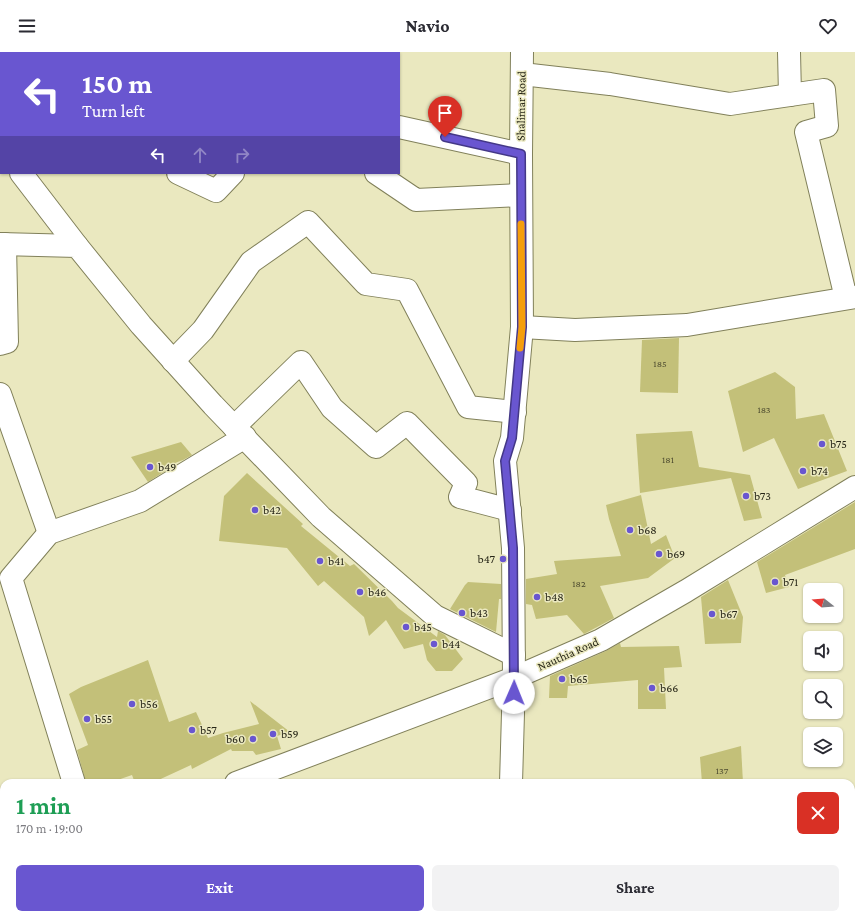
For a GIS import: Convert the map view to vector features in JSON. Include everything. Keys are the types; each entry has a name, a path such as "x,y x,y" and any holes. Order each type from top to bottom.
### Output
{"street":[{"name":"Shalimar Road","path":"511,779 514,678 513,548 505,461 512,438 522,327 522,52"},
{"path":"789,52 790,95"},
{"path":"522,74 610,84 730,104 824,90 827,126 806,132 850,297 687,325 575,330 522,327"},
{"path":"400,127 521,154"},
{"path":"22,174 77,246 141,325 173,361 321,517 435,616 514,655"},
{"path":"180,174 216,191 232,174"},
{"path":"377,174 416,200 521,195"},
{"path":"173,361 203,330 251,262 308,222 366,284 407,290 468,407 515,412"},
{"path":"0,344 6,342 3,244 77,246"},
{"path":"73,779 11,578 49,533 140,501 240,432 301,362 332,408 376,447 407,423 466,483 460,496 510,510"},
{"path":"0,394 49,533"},
{"name":"Nauthia Road","path":"247,779 514,678 601,640 686,591 855,487"}],"building":[{"path":"679,338 678,393 640,392 642,340"},
{"path":"775,372 795,387 796,419 824,414 847,471 798,489 774,438 743,452 728,391"},
{"path":"692,431 699,467 750,475 762,518 744,521 731,478 640,493 636,434"},
{"path":"181,442 192,455 162,468 165,471 148,482 131,457"},
{"path":"247,473 303,524 301,526 350,566 354,564 398,608 437,637 438,631 445,635 463,659 452,671 436,671 427,660 423,644 404,649 386,620 369,636 364,617 324,581 318,586 287,548 219,541 224,496"},
{"path":"641,495 651,544 666,535 675,558 648,578 600,586 614,618 584,634 567,615 536,619 532,605 526,604 526,579 557,574 554,561 621,556 606,505"},
{"path":"855,502 855,549 785,575 789,587 766,593 757,562"},
{"name":"b67","path":"728,580 743,617 741,643 705,644 701,597"},
{"path":"468,582 501,584 501,599 499,599 496,632 450,609"},
{"path":"620,643 621,647 679,646 682,667 664,668 666,709 638,709 638,680 568,686 567,698 549,698 550,676 606,651"},
{"path":"148,660 169,722 196,712 208,738 259,724 250,701 290,732 277,736 281,749 256,755 253,751 232,751 231,749 192,769 191,765 161,779 134,779 132,775 120,779 85,779 77,750 88,745 69,694 81,687"},
{"path":"741,746 743,779 702,779 700,757"}],"slow traffic":[{"path":"520,348 522,327 521,224"}],"place":[{"name":"b75","path":"822,444"},
{"name":"b49","path":"150,467"},
{"name":"b74","path":"803,471"},
{"name":"b73","path":"746,496"},
{"name":"b42","path":"255,510"},
{"name":"b68","path":"630,530"},
{"name":"b69","path":"659,554"},
{"name":"b47","path":"503,559"},
{"name":"b41","path":"320,561"},
{"name":"b71","path":"775,582"},
{"name":"b46","path":"360,592"},
{"name":"b48","path":"537,597"},
{"name":"b43","path":"462,613"},
{"name":"b67","path":"712,614"},
{"name":"b45","path":"406,627"},
{"name":"b44","path":"434,644"},
{"name":"b65","path":"562,679"},
{"name":"b66","path":"652,688"},
{"name":"b56","path":"132,704"},
{"name":"b55","path":"87,719"},
{"name":"b57","path":"192,730"},
{"name":"b59","path":"273,734"},
{"name":"b60","path":"253,739"}],"route":[{"path":"445,137 521,154 522,327 512,438 505,461 513,548 514,693"}]}
